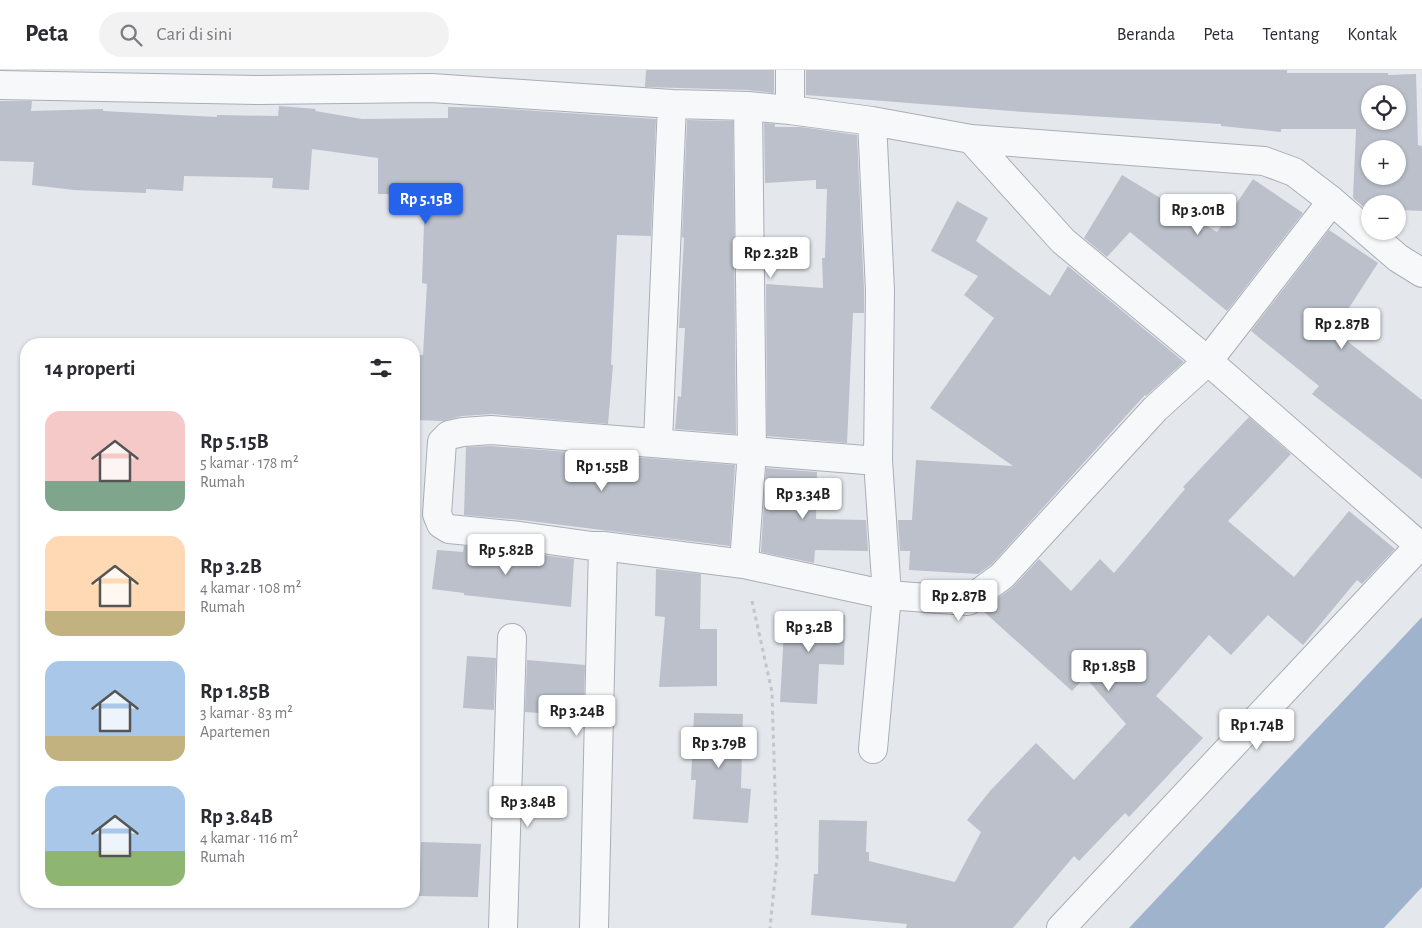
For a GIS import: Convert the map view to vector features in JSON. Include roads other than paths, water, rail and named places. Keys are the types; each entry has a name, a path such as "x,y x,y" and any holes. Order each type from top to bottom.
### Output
{"street":[{"path":"790,70 790,110"},
{"path":"0,85 259,90 432,79 672,104 748,106 790,110 872,121 971,140 1264,161 1294,172 1332,201 1398,258 1422,274"},
{"path":"658,442 672,104"},
{"path":"744,564 752,451 748,106"},
{"path":"872,121 880,290 878,461 887,595 873,749"},
{"path":"971,140 1063,241 1208,361 1421,545 1061,928"},
{"path":"878,461 492,430 463,432 449,435 442,442 436,514 441,524 449,529 744,564 887,595 968,601 987,588 1008,569 1155,409 1208,361 1332,201"},
{"path":"594,928 603,546"},
{"path":"503,928 512,638"}],"water":[{"path":"1422,617 1422,887 1384,928 1129,928"}]}
